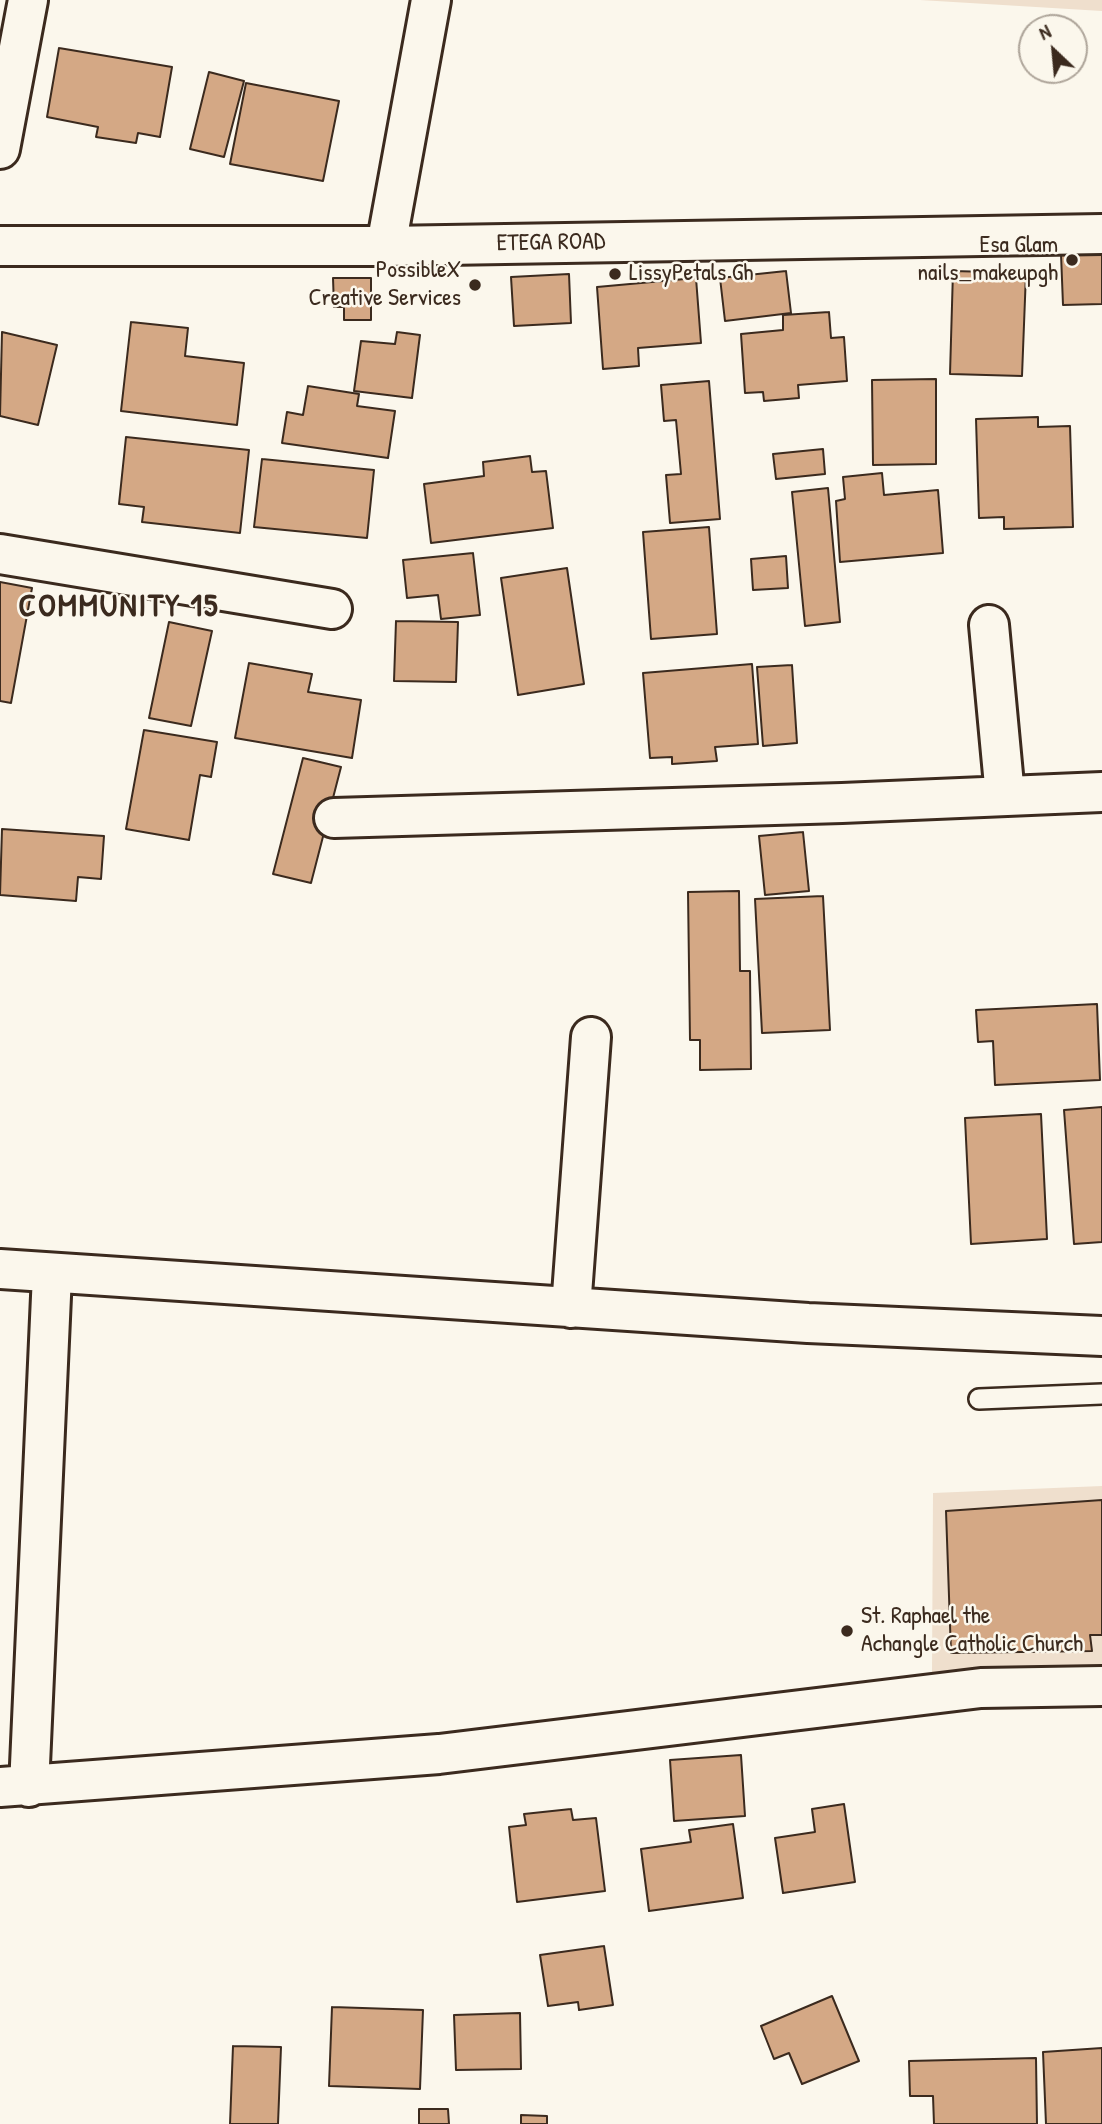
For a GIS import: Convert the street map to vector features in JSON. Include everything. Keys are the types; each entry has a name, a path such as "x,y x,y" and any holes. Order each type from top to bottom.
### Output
{"street":[{"path":"0,149 28,0"},
{"path":"386,246 432,0"},
{"name":"ETEGA ROAD","path":"0,246 386,246 1102,234"},
{"path":"0,554 332,609"},
{"path":"989,625 1004,796"},
{"path":"334,818 1102,792"},
{"path":"571,1308 591,1037"},
{"path":"0,1269 808,1324 1102,1336"},
{"path":"52,1273 14,1787 439,1754 981,1688 1102,1686"}],"lane":[{"path":"979,1399 1102,1394"}],"shaded area":[{"path":"920,0 1102,0 1102,11"},
{"path":"1102,1486 1102,1668 932,1673 933,1493"}],"building":[{"path":"59,48 172,67 160,137 138,133 136,143 96,137 98,127 47,117"},
{"path":"209,72 244,81 224,157 190,149"},
{"path":"246,83 339,101 323,181 230,164"},
{"path":"1102,253 1102,304 1063,305 1061,254"},
{"path":"786,271 791,313 725,321 720,278"},
{"path":"953,271 1026,273 1022,376 950,374"},
{"path":"569,274 571,323 514,326 511,277"},
{"path":"333,278 371,278 371,320 344,320 344,307 334,307"},
{"path":"696,278 701,343 638,348 639,366 603,369 597,287"},
{"path":"829,312 831,338 844,337 847,381 798,385 799,398 764,401 763,392 745,393 741,334 783,330 783,315"},
{"path":"131,322 188,328 185,356 244,363 237,425 121,411"},
{"path":"2,332 57,345 38,425 0,416"},
{"path":"397,332 420,335 412,398 354,391 361,341 395,344"},
{"path":"936,379 936,464 873,465 872,380"},
{"path":"709,381 720,519 670,523 666,475 681,474 676,420 664,421 661,385"},
{"path":"308,386 359,394 357,406 395,411 388,458 282,443 287,412 303,415"},
{"path":"1038,417 1038,427 1070,426 1073,527 1004,529 1004,517 979,518 976,419"},
{"path":"126,437 249,450 240,533 142,522 144,507 119,504"},
{"path":"823,449 825,474 776,479 773,454"},
{"path":"530,456 532,472 546,471 553,528 431,543 424,484 484,476 483,462"},
{"path":"262,459 374,470 367,538 254,527"},
{"path":"882,473 884,495 938,490 943,553 840,562 836,501 845,499 843,477"},
{"path":"828,488 840,622 805,626 792,492"},
{"path":"709,527 717,634 651,639 643,532"},
{"path":"473,553 480,615 441,619 438,595 407,598 403,560"},
{"path":"786,556 788,588 753,590 751,559"},
{"path":"567,568 584,684 518,695 501,578"},
{"path":"0,582 32,588 11,703 0,701"},
{"path":"396,621 458,622 456,682 394,681"},
{"path":"169,622 212,631 191,726 149,718"},
{"path":"249,663 312,674 308,692 361,700 352,758 235,738"},
{"path":"752,664 758,744 715,747 717,761 672,764 672,757 650,758 643,673"},
{"path":"792,665 797,743 763,746 757,667"},
{"path":"144,730 217,742 211,777 200,775 189,840 126,829"},
{"path":"303,758 341,767 311,883 273,874"},
{"path":"2,829 104,836 101,879 78,877 76,901 0,895"},
{"path":"803,832 809,891 765,895 759,836"},
{"path":"739,891 740,971 750,971 751,1069 700,1070 700,1040 690,1040 688,892"},
{"path":"823,896 830,1030 762,1033 755,899"},
{"path":"1097,1004 1100,1080 995,1085 993,1041 978,1042 976,1010"},
{"path":"1102,1107 1102,1242 1074,1244 1064,1110"},
{"path":"1041,1114 1047,1239 971,1244 965,1118"},
{"path":"1102,1500 1102,1635 1090,1635 1092,1651 951,1653 946,1511"},
{"path":"741,1755 745,1816 674,1821 670,1760"},
{"path":"844,1804 855,1882 783,1893 775,1838 815,1832 812,1809"},
{"path":"571,1809 573,1820 596,1818 605,1891 517,1902 509,1827 526,1825 524,1814"},
{"path":"733,1824 743,1898 649,1911 641,1849 691,1842 689,1830"},
{"path":"604,1946 613,2005 579,2010 578,2002 548,2006 540,1955"},
{"path":"832,1996 859,2061 802,2084 789,2053 774,2059 761,2026"},
{"path":"332,2007 423,2010 420,2089 329,2086"},
{"path":"520,2013 521,2069 456,2070 454,2015"},
{"path":"233,2046 281,2047 278,2124 230,2124"},
{"path":"1102,2048 1102,2124 1046,2124 1043,2052"},
{"path":"1036,2058 1037,2124 934,2124 933,2096 910,2096 909,2061"},
{"path":"419,2109 448,2109 449,2124 419,2124"},
{"path":"521,2115 547,2116 547,2124 521,2124"}],"place":[{"name":"Esa Glam nails_makeupgh","path":"1072,260"},
{"name":"LissyPetals Gh","path":"615,274"},
{"name":"PossibleX Creative Services","path":"475,285"},
{"name":"St. Raphael the Achangle Catholic Church","path":"847,1631"}],"district":[{"name":"COMMUNITY 15","path":"119,607"}]}
